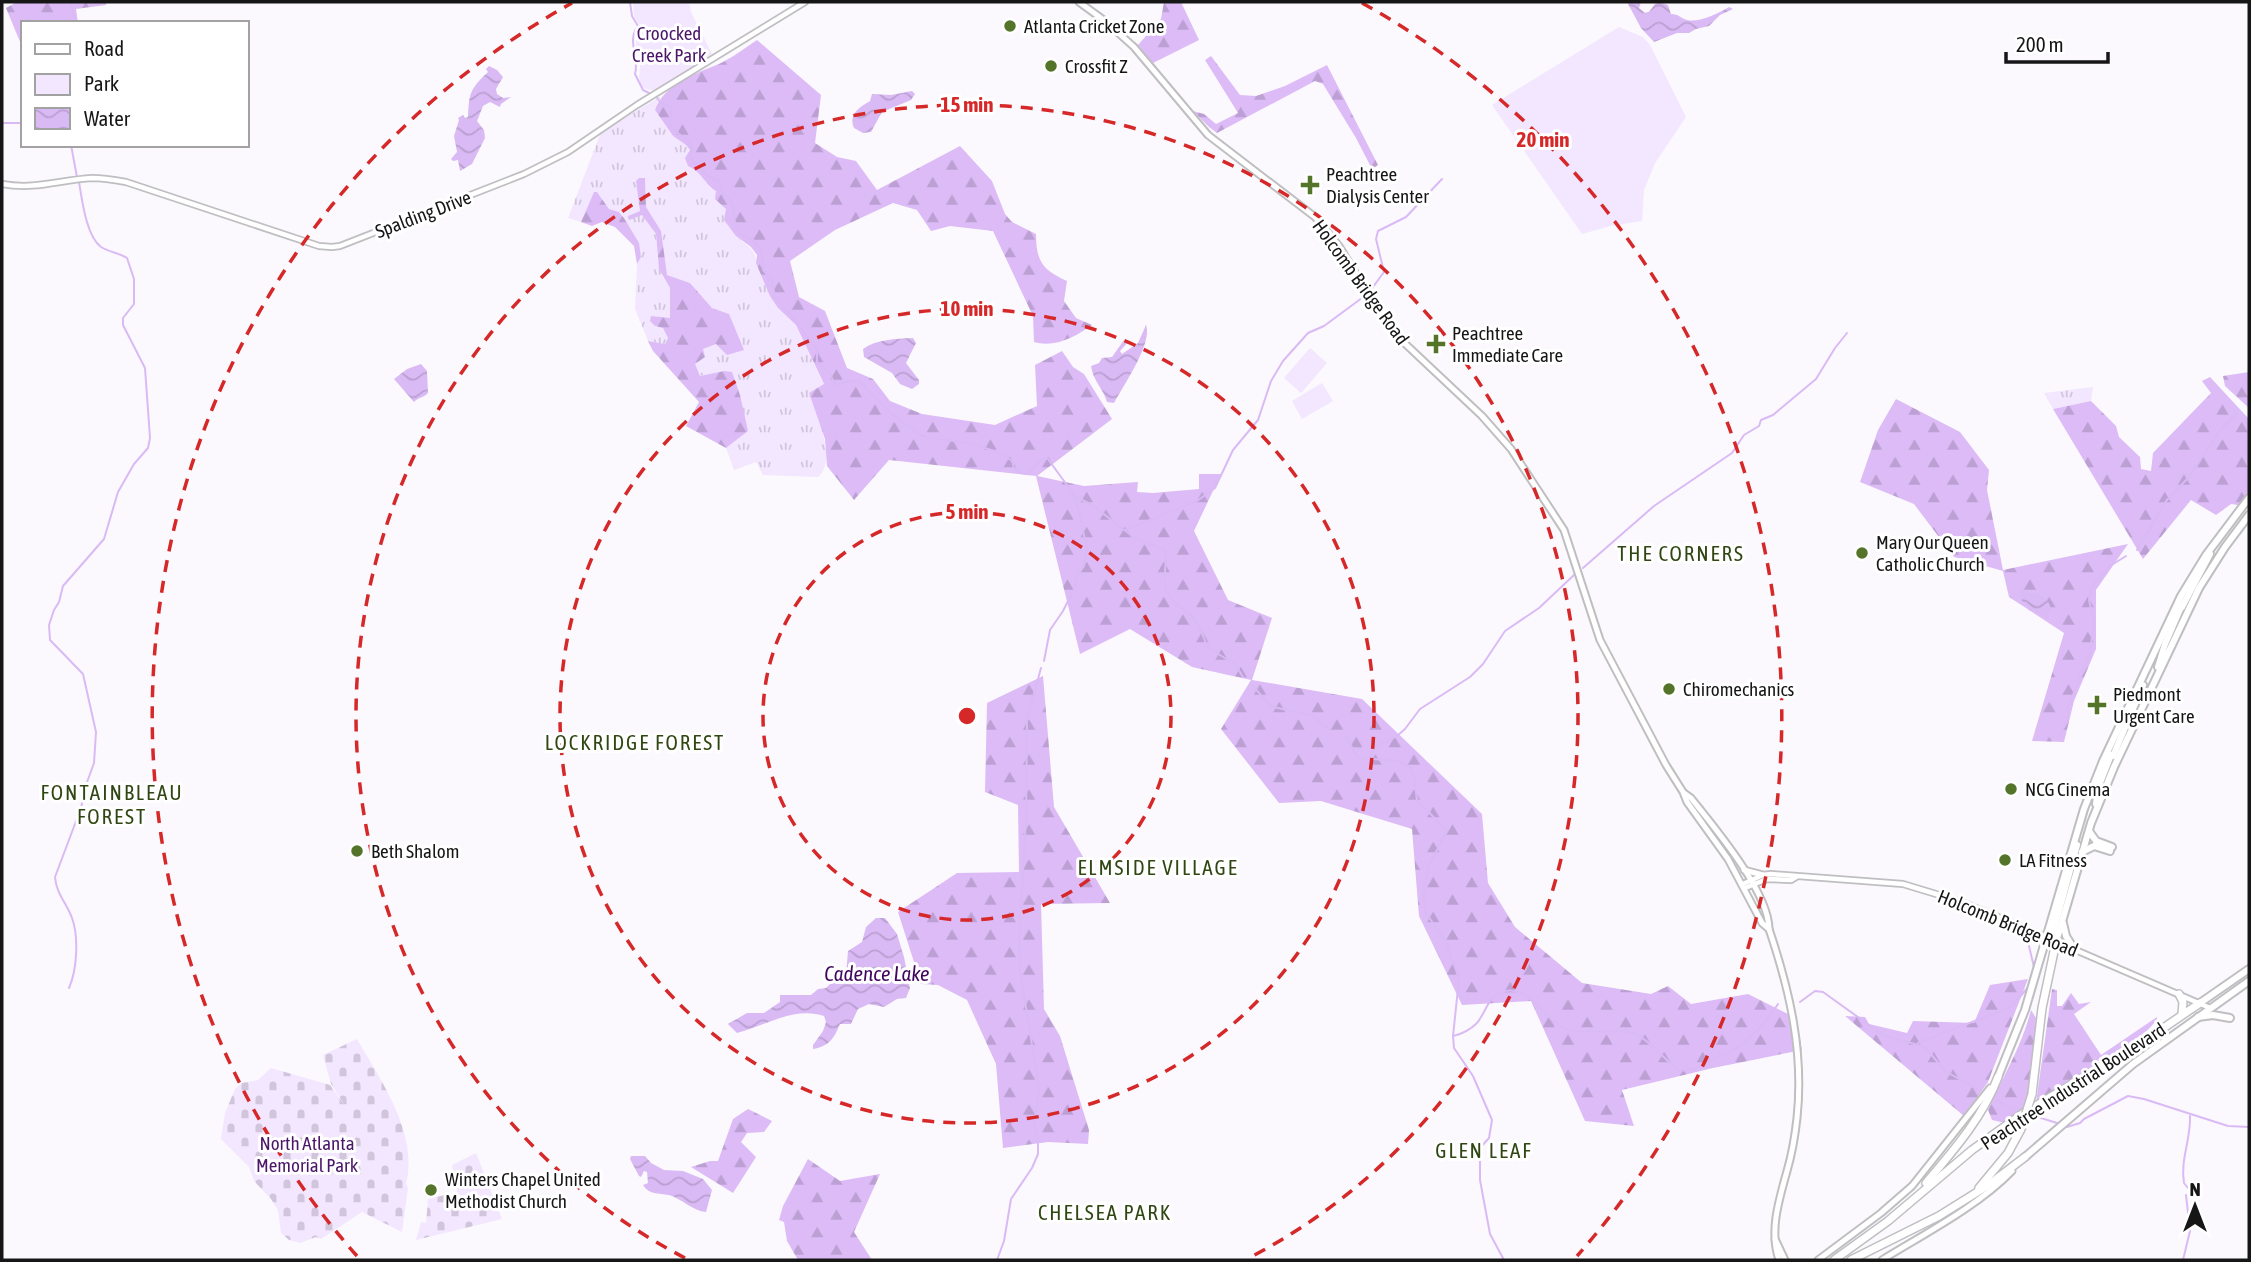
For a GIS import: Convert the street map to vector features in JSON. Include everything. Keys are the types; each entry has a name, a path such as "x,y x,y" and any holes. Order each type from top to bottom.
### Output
{"highway":[{"path":"1973,1194 2003,1160 2021,1129 2032,1094 2051,940 2077,833 2095,780 2177,603 2195,572 2249,498"},
{"path":"1909,1202 1964,1136 1985,1104 2051,940 2062,921 2096,809 2199,588 2249,515"},
{"path":"2158,672 2162,650 2212,548"},
{"path":"2096,809 2098,788 2146,678 2148,666"},
{"path":"2082,852 2094,846 2111,849 2096,841 2089,830"},
{"path":"2062,921 2066,936 2074,949"},
{"name":"Peachtree Industrial Boulevard","path":"1834,1260 1888,1221 1972,1150 2022,1114 2140,1044 2249,969"},
{"name":"Peachtree Industrial Boulevard","path":"2025,1157 2106,1085 2249,981"},
{"path":"2179,994 2183,1002 2182,1015"},
{"path":"2196,1018 2213,1015 2230,1018"},
{"path":"1851,1260 1920,1227 1987,1186 2025,1157"}],"main road":[{"name":"Spalding Drive","path":"2,184 40,187 102,178 127,182 252,225 319,246 332,247 536,169 568,152 637,105 805,2"},
{"name":"Holcomb Bridge Road","path":"1079,2 1128,41 1208,135 1315,217 1339,246 1395,334 1482,416 1511,449 1564,530 1600,640 1666,765 1687,802 1722,848 1762,923 1769,929"},
{"name":"Holcomb Bridge Road","path":"1683,792 1719,832 1751,883"},
{"path":"1744,870 1763,875"},
{"name":"Holcomb Bridge Road","path":"1751,883 1763,875 1903,884 1959,901 2210,1008"},
{"name":"Holcomb Bridge Road","path":"1744,886 1767,879 1791,880 1797,877"},
{"path":"1751,883 1768,918 1791,1005 1797,1043 1799,1073 1795,1134 1777,1206 1775,1239 1782,1259"},
{"path":"1816,1260 1843,1243 1844,1239 1888,1207 1918,1179 1998,1076"},
{"path":"1882,1260 1988,1192 2025,1157"}],"green space":[{"path":"17,2 106,2 106,5 76,9 78,21 21,21 21,44 6,8"},
{"name":"Croocked Creek Park","path":"633,2 689,2 691,12 712,54 657,91 644,88 640,80 636,43 641,28 634,16"},
{"path":"1164,2 1181,2 1199,40 1153,63 1138,45 1161,19"},
{"path":"1619,27 1643,37 1650,45 1686,117 1655,163 1644,190 1642,221 1582,234 1492,105"},
{"path":"757,40 821,95 815,143 837,157 856,161 877,190 960,146 992,181 1005,214 1012,222 1036,234 1037,252 1042,264 1067,281 1064,301 1076,318 1092,325 1057,342 1034,342 1033,316 993,231 950,226 931,231 917,210 893,203 835,230 790,261 799,297 825,311 847,368 873,379 890,401 922,414 995,425 1037,406 1035,365 1062,351 1073,367 1084,374 1112,419 1037,476 1084,486 1138,482 1137,492 1153,493 1199,489 1199,474 1221,474 1194,531 1228,600 1272,618 1252,680 1362,699 1482,814 1488,883 1515,927 1582,983 1651,994 1668,986 1691,1004 1748,994 1796,1018 1802,1050 1622,1090 1634,1126 1585,1121 1531,1001 1462,1005 1419,916 1412,829 1321,801 1279,803 1221,729 1251,680 1192,667 1130,629 1080,654 1036,476 889,460 854,500 827,466 825,439 809,393 824,384 796,325 770,296 756,263 757,255 736,236 724,220 726,209 715,199 716,191 688,166 685,158 690,150 673,136 655,110 659,101 673,86 724,62"},
{"path":"1211,56 1240,95 1256,96 1285,86 1327,65 1378,165 1372,169 1323,84 1315,81 1217,133 1193,111 1204,114 1216,124 1238,113 1205,60"},
{"path":"660,97 655,110 673,136 690,151 688,166 720,195 735,233 754,253 756,263 778,308 796,325 824,385 809,393 826,448 824,469 818,477 763,475 756,462 734,470 726,448 748,431 724,371 700,376 694,364 703,349 716,344 729,314 712,308 690,283 667,275 652,218 646,207 645,178 639,201 640,211 628,216 642,215 656,234 658,261 670,288 671,318 655,326 663,328 668,338 665,344 648,341 635,309 637,264 641,256 624,217 609,209 597,192 594,192 581,222 568,218 601,132"},
{"path":"645,178 646,207 661,231 667,275 690,283 712,308 729,314 744,350 727,355 716,344 703,349 705,357 695,364 700,376 732,372 748,431 726,448 686,426 699,402 653,351 648,341 665,344 668,338 663,328 650,321 651,316 670,318 670,288 659,269 656,234 642,215 629,220 628,216 640,211 636,181"},
{"path":"594,192 597,192 609,209 619,212 639,243 641,257 637,264 634,246 615,227 602,222 592,226 581,222"},
{"path":"1310,348 1327,363 1301,393 1284,378"},
{"path":"2249,372 2249,408 2225,386 2223,376"},
{"path":"2210,377 2249,419 2249,491 2238,505 2231,504 2216,515 2191,500 2143,559 2053,409 2091,401 2116,426 2119,437 2140,457 2141,469 2151,471 2153,453 2211,393 2202,381"},
{"path":"1322,383 1333,401 1302,419 1292,401"},
{"path":"2093,387 2091,401 2053,409 2044,393"},
{"path":"1896,399 1960,432 1989,470 1987,490 2003,570 2128,544 2096,590 2096,649 2074,701 2064,742 2032,741 2064,633 2009,597 2003,571 1954,557 1914,504 1860,482 1878,430"},
{"path":"1043,676 1054,807 1110,903 1041,904 1044,1009 1060,1036 1089,1130 1088,1144 1048,1142 1003,1148 996,1064 967,1000 938,985 921,984 898,912 957,873 1019,872 1018,805 985,792 987,703"},
{"path":"2028,979 1988,1082 1964,1116 1845,1016 1865,1017 1869,1024 1907,1033 1913,1021 1974,1023 1990,985"},
{"path":"2052,989 2057,990 2057,1006 2062,1006 2071,993 2079,1004 2091,1002 2074,1014 2101,1055 2157,1017 2157,1020 2141,1037 2036,1103"},
{"path":"2031,1010 2036,1018 2025,1109 2005,1123 1992,1120 1988,1110 2017,1048"},
{"name":"North Atlanta Memorial Park","path":"357,1039 403,1127 409,1165 402,1232 362,1212 321,1239 316,1237 300,1243 289,1240 281,1233 278,1210 271,1199 254,1181 249,1167 221,1139 225,1113 235,1089 242,1083 258,1080 271,1068 330,1085 345,1106 331,1084 323,1055"},
{"path":"748,1109 772,1121 764,1132 747,1133 741,1142 756,1157 733,1193 691,1167 718,1161 733,1119"},
{"path":"476,1153 502,1219 416,1240 421,1222 426,1223 428,1199 457,1192 452,1165"},
{"path":"808,1159 840,1181 880,1174 854,1232 872,1260 798,1260 787,1241 784,1222 779,1220 783,1206"}],"water":[{"path":"1627,2 1641,2 1639,8 1645,13 1659,2 1668,5 1671,14 1692,21 1709,17 1729,7 1733,9 1720,15 1709,26 1689,33 1677,33 1654,42 1641,28"},
{"path":"489,66 503,77 496,89 497,94 503,98 511,97 500,107 490,102 483,106 477,121 484,130 485,138 472,164 460,171 458,160 451,159 457,152 454,136 458,118 463,115 468,117 472,92 488,72 486,69"},
{"path":"912,91 915,94 911,100 882,112 871,132 863,133 854,128 854,115 870,101 872,94 891,95"},
{"path":"1146,325 1145,342 1136,364 1114,403 1107,402 1091,366 1099,363 1102,358 1112,357 1124,340 1128,342 1120,351 1122,354 1138,343"},
{"path":"913,338 916,343 906,363 919,380 919,384 912,389 900,384 892,373 864,357 863,349 874,343"},
{"path":"421,364 427,371 428,393 414,402 394,379 407,369"},
{"path":"2020,591 2047,600 2051,609 2047,618 2030,611 2022,601"},
{"name":"Cadence Lake","path":"876,918 885,918 897,934 910,988 906,998 897,999 884,1007 869,1004 858,1009 851,1024 840,1024 831,1041 813,1049 826,1022 824,1016 802,1013 791,1015 737,1033 728,1024 747,1013 764,1013 780,1002 780,995 811,995 846,975 848,951 862,942 866,927"},
{"path":"631,1156 645,1156 664,1170 683,1171 703,1179 712,1190 706,1212 669,1195 648,1190 643,1185 648,1183 647,1172 644,1171 641,1177 639,1176"}],"waterway":[{"path":"71,2 75,21"},
{"path":"630,2 632,16 638,26 633,37 635,74 643,90 651,94"},
{"path":"656,96 660,102 671,108 670,126 689,142 691,158 709,177 719,180 723,194 732,202 738,231 752,239 760,249 763,270 772,280 775,298 817,349 817,362 829,373 836,385 859,381 892,414 920,435 965,442 998,452 1012,461 1014,468 1020,473 1028,474 1043,458 1048,459 1072,492 1087,549 1084,566 1076,578 1074,589 1050,630 1044,661"},
{"path":"2,123 21,123"},
{"path":"71,147 77,177"},
{"path":"1370,291 1384,272 1376,239 1378,231 1406,217 1442,179"},
{"path":"69,988 75,963 76,934 55,877 81,808 94,763 96,732 83,674 50,640 49,625 63,586 104,539 118,492 134,464 148,448 150,438 145,368 123,325 123,318 134,304 134,279 127,258 101,247 92,235 79,182"},
{"path":"1125,530 1197,501 1215,488 1233,450 1258,420 1271,381 1283,361 1308,333 1324,326 1366,295"},
{"path":"1583,568 1654,506 1732,453 1744,435 1759,426 1761,420 1773,415 1816,379 1847,333"},
{"path":"2137,550 2166,501 2188,478 2222,428 2237,413"},
{"path":"1074,496 1092,505 1136,539 1165,550 1165,585 1168,595 1196,622 1208,648 1235,664 1243,677"},
{"path":"2060,734 2068,721 2068,707 2090,654 2094,621 2089,600 2091,588 2110,566 2126,556"},
{"path":"1369,758 1377,746 1405,729 1420,709 1470,677 1483,664 1505,631 1539,608 1574,575"},
{"path":"997,1260 1004,1241 1011,1199 1038,1154 1038,1139 1034,1126 1039,1089 1020,970 1019,943 1026,818 1027,719 1041,668"},
{"path":"1253,686 1273,707 1311,715 1331,731"},
{"path":"1346,736 1360,758 1399,761 1411,768 1417,800 1447,831 1428,867 1423,898 1426,913 1446,942 1459,979 1454,1048 1473,1076 1492,1120 1489,1138 1480,1148"},
{"path":"2028,942 2034,967"},
{"path":"1918,1043 2008,1008 2029,986"},
{"path":"1453,1036 1472,1028 1495,995 1509,991 1518,992 1533,1001 1562,1027 1577,1031 1624,1031 1638,1035 1678,1070 1687,1070 1728,1053 1744,1043 1778,1004"},
{"path":"1800,1002 1815,991 1823,992 1883,1035 1925,1047 1945,1071 1980,1091"},
{"path":"2067,1127 2080,1123 2128,1096 2228,1126 2249,1127"},
{"path":"1997,1100 2016,1109"},
{"path":"2031,1115 2057,1123"},
{"path":"2188,1188 2183,1174 2190,1116"},
{"path":"1480,1157 1480,1180 1490,1234 1504,1260"},
{"path":"2183,1260 2190,1231 2186,1195"}],"place":[{"name":"Atlanta Cricket Zone","path":"1010,26"},
{"name":"Crossfit Z","path":"1051,66"},
{"name":"Peachtree Dialysis Center","path":"1310,185"},
{"name":"Peachtree Immediate Care","path":"1436,344"},
{"name":"Mary Our Queen Catholic Church","path":"1862,553"},
{"name":"Chiromechanics","path":"1669,689"},
{"name":"Piedmont Urgent Care","path":"2097,705"},
{"name":"NCG Cinema","path":"2011,789"},
{"name":"Beth Shalom","path":"357,851"},
{"name":"LA Fitness","path":"2005,860"},
{"name":"Winters Chapel United Methodist Church","path":"431,1190"}],"district":[{"name":"THE CORNERS","path":"1681,554"},
{"name":"LOCKRIDGE FOREST","path":"635,743"},
{"name":"FONTAINBLEAU FOREST","path":"112,805"},
{"name":"ELMSIDE VILLAGE","path":"1158,868"},
{"name":"GLEN LEAF","path":"1484,1151"},
{"name":"CHELSEA PARK","path":"1105,1213"}]}
